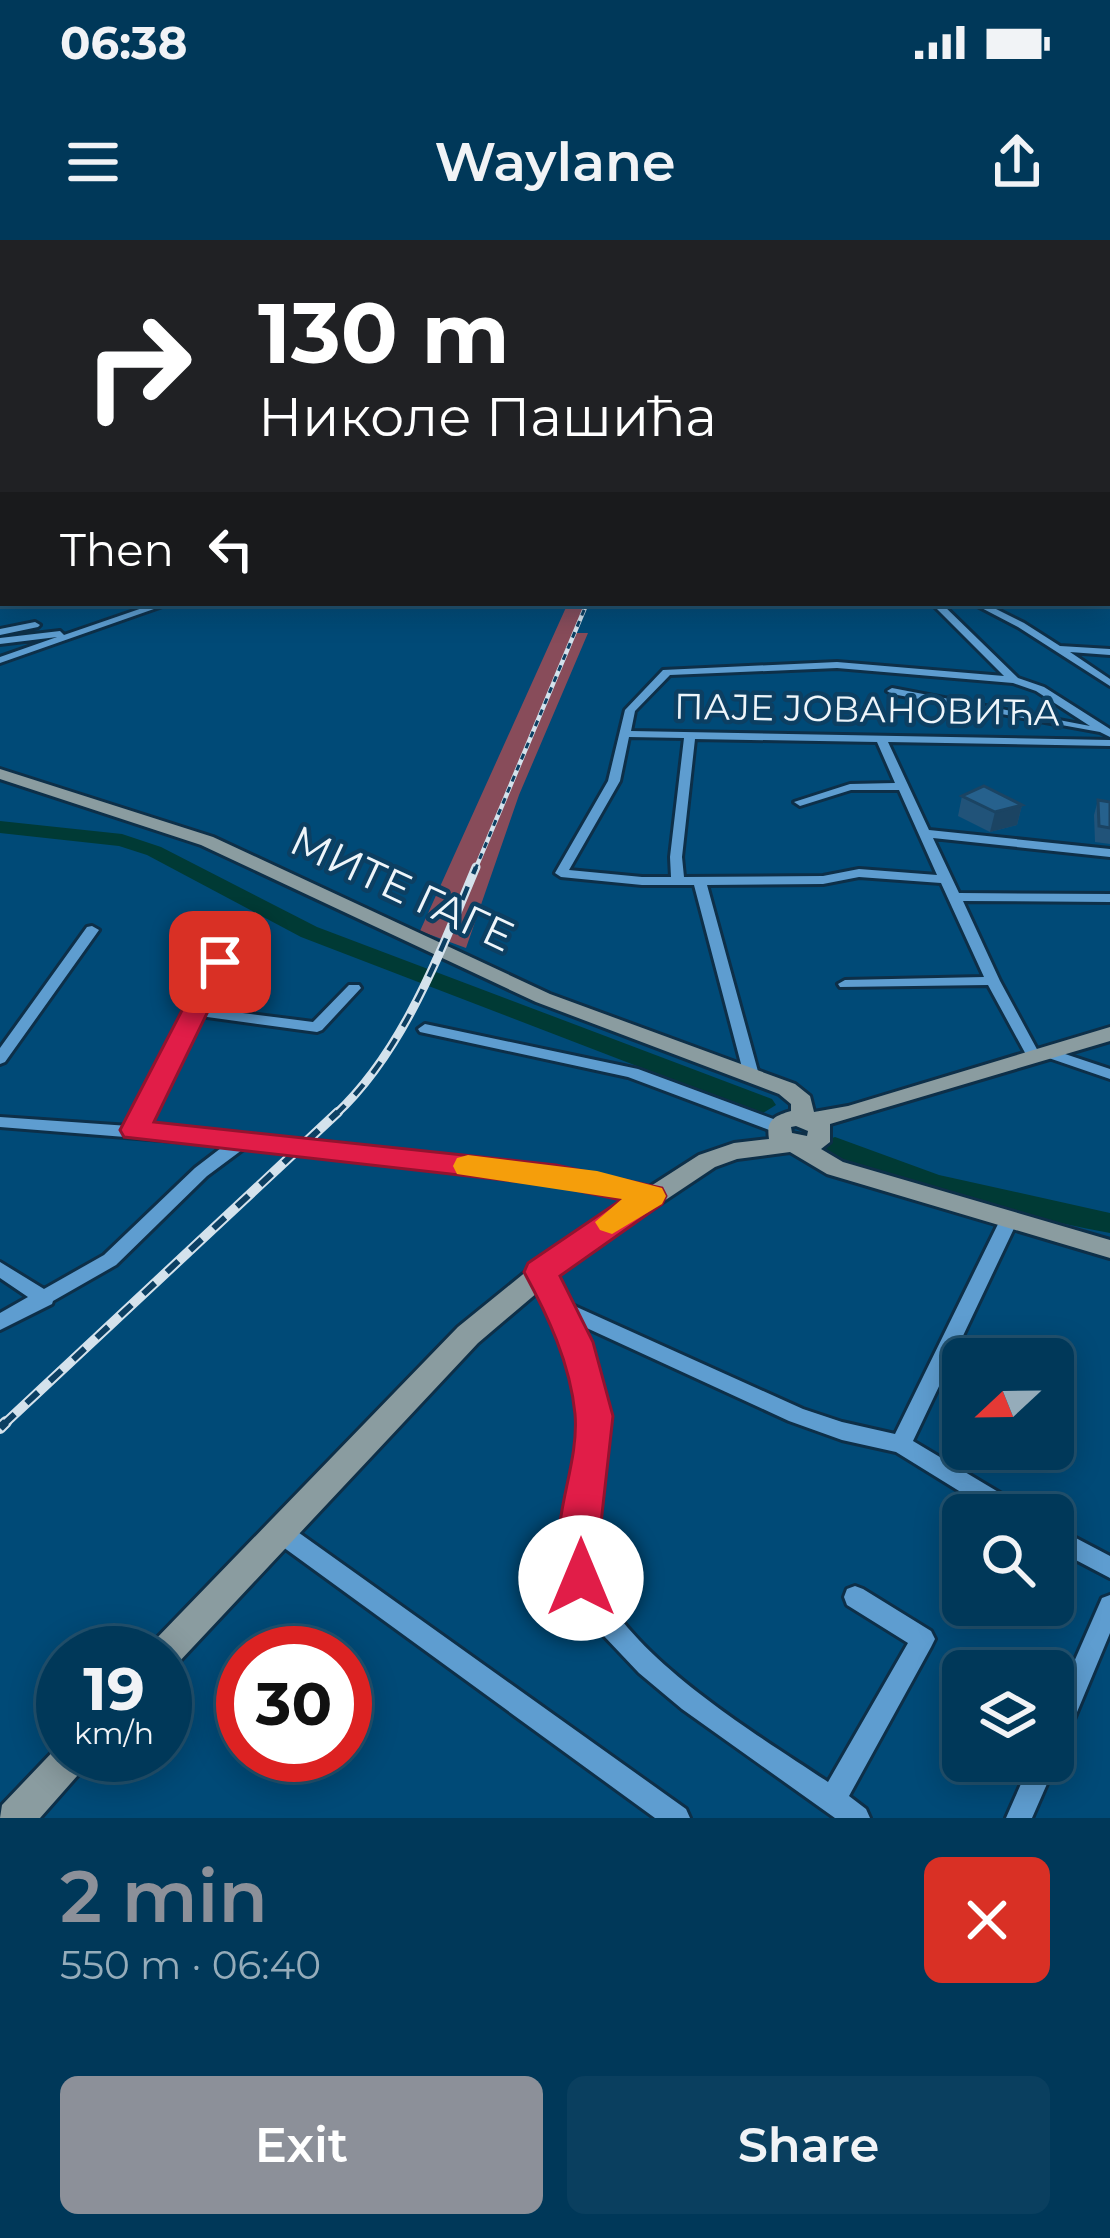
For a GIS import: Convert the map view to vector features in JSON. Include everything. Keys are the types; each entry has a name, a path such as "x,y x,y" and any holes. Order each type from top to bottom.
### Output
{"main road":[{"name":"МИТЕ ГАГЕ","path":"0,774 207,841 543,998 760,1078"},
{"path":"190,1626 468,1335 540,1272 695,1167 806,1126 1110,1034"},
{"path":"760,1078 806,1126 822,1162 1110,1249"},
{"path":"15,1818 48,1782"}],"street":[{"path":"0,660 157,606"},
{"path":"939,606 1014,680"},
{"path":"996,607 1110,683"},
{"path":"0,636 35,625"},
{"path":"0,636 75,634"},
{"path":"1060,649 1110,652"},
{"path":"946,879 859,873 823,880 679,881 560,873 614,781 623,734 637,699 670,671 837,665 1014,680 1040,689 1107,732"},
{"path":"892,691 1107,732"},
{"name":"ПАЈЕ ЈОВАНОВИЋА","path":"623,734 1110,743"},
{"path":"679,881 676,856 690,736"},
{"path":"881,739 993,982 1040,1055 1110,1074"},
{"path":"800,802 850,787 903,786"},
{"path":"925,833 1110,853"},
{"path":"700,880 760,1078"},
{"path":"954,897 1110,898"},
{"path":"0,1059 92,930"},
{"path":"135,1130 223,956"},
{"path":"845,984 993,982"},
{"path":"194,1011 317,1028 354,988"},
{"path":"425,1029 632,1073 806,1126"},
{"path":"0,1122 135,1130 556,1175 651,1196"},
{"path":"0,1322 110,1260 201,1172 241,1142"},
{"path":"901,1444 1009,1220"},
{"path":"0,1269 45,1299"},
{"path":"540,1272 563,1309 594,1416 577,1550 581,1578 595,1609 632,1652 683,1694 857,1818"},
{"path":"563,1309 796,1414 842,1431 901,1444 983,1494"},
{"path":"278,1530 676,1818"},
{"path":"1074,1548 1110,1568"},
{"path":"833,1799 923,1640 855,1597"},
{"path":"1074,1690 1110,1606"},
{"path":"1019,1818 1035,1782"}],"shaded area":[{"path":"567,606 587,606 576,633 588,633 519,795 466,948 420,931"}],"building":[{"path":"984,786 1022,805 995,812 962,796"},
{"path":"1098,800 1110,802 1110,828 1099,826"}],"waterway":[{"path":"0,827 122,840 154,851 309,932 763,1105"},
{"path":"835,1146 935,1184 1110,1223"}],"railway":[{"path":"475,870 586,606"},
{"path":"336,1114 400,1031 476,867"},
{"path":"3,1425 336,1114"},
{"path":"3,1425 6,1422"},
{"path":"0,1428 3,1425"}],"slow traffic":[{"path":"468,1166 556,1175 651,1196 612,1222"}],"route":[{"path":"220,962 135,1130 556,1175 651,1196 540,1272 563,1309 594,1416 577,1550 581,1578"}]}
